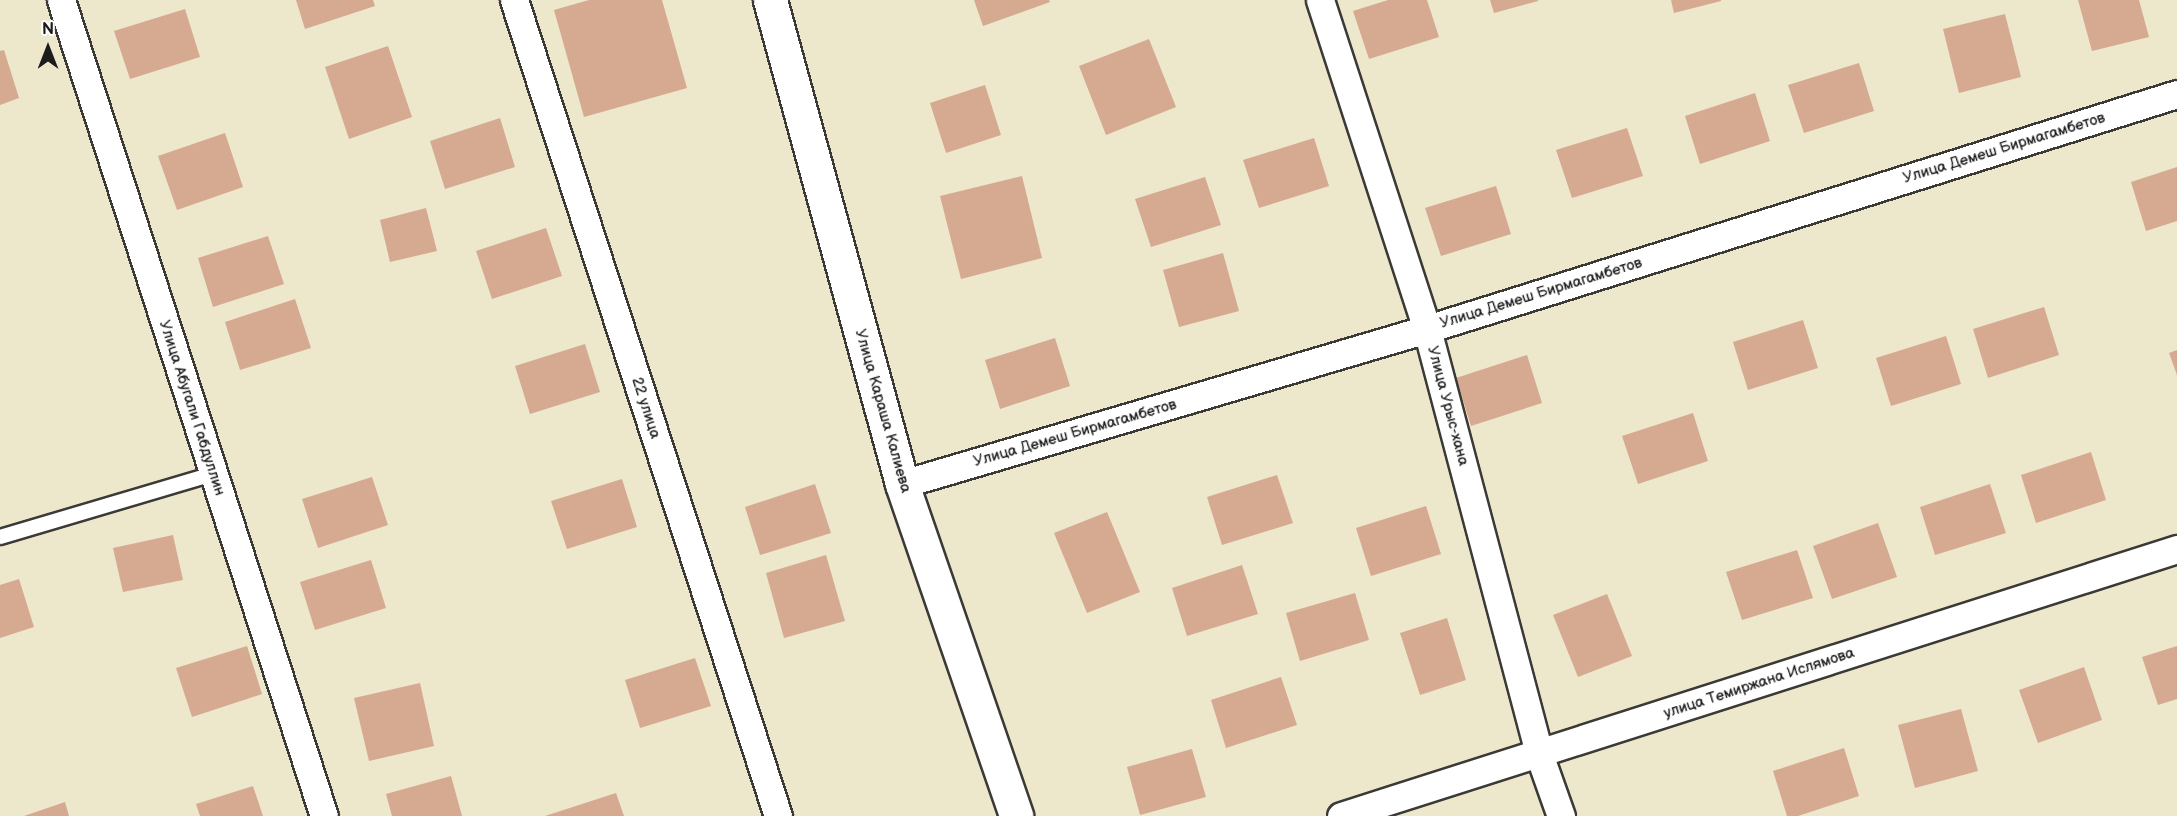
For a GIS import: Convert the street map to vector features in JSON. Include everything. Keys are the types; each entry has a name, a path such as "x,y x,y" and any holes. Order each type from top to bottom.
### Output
{"street":[{"name":"Улица Абугали Габдуллин","path":"61,0 324,816"},
{"name":"22 улица","path":"514,0 778,816"},
{"name":"Улица Караша Калиева","path":"770,0 902,484 1016,816"},
{"name":"Улица Урыс-хана","path":"1320,0 1427,329 1539,754 1561,816"},
{"name":"Улица Демеш Бирмагамбетов","path":"902,484 1427,329 2177,94"},
{"name":"улица Темиржана Ислямова","path":"1341,816 2177,549"}],"lane":[{"path":"0,537 213,474"}],"building":[{"path":"296,0 373,0 375,6 305,29"},
{"path":"589,0 662,0 687,88 584,117 554,10"},
{"path":"974,0 1049,0 1050,2 983,26"},
{"path":"1388,0 1427,0 1439,37 1369,59 1353,11"},
{"path":"1490,0 1538,0 1538,1 1494,13"},
{"path":"1671,0 1721,0 1721,1 1674,13"},
{"path":"2078,0 2139,0 2149,37 2092,51"},
{"path":"185,9 200,57 130,79 114,31"},
{"path":"2005,14 2021,77 1959,93 1943,29"},
{"path":"1149,39 1176,107 1106,135 1079,66"},
{"path":"388,46 412,117 349,139 325,67"},
{"path":"4,50 19,98 0,105 0,51"},
{"path":"1859,63 1874,111 1804,133 1788,85"},
{"path":"985,85 1001,135 946,153 930,103"},
{"path":"1755,93 1770,141 1700,164 1685,116"},
{"path":"500,118 515,167 445,189 430,141"},
{"path":"1627,128 1643,176 1572,198 1556,150"},
{"path":"225,133 243,187 177,210 158,156"},
{"path":"1314,138 1329,186 1259,208 1243,160"},
{"path":"2177,167 2177,221 2146,231 2131,182"},
{"path":"1022,176 1042,258 961,279 940,196"},
{"path":"1205,177 1221,225 1151,247 1135,199"},
{"path":"1496,186 1511,234 1441,256 1425,208"},
{"path":"426,208 437,251 390,262 380,220"},
{"path":"546,228 562,276 492,299 476,251"},
{"path":"268,236 284,284 213,307 198,258"},
{"path":"1223,253 1239,311 1179,327 1163,270"},
{"path":"295,299 311,348 240,370 225,322"},
{"path":"2044,307 2059,355 1988,378 1973,329"},
{"path":"1803,320 1818,368 1748,390 1733,342"},
{"path":"1946,336 1961,384 1891,406 1876,358"},
{"path":"1055,338 1070,386 1000,409 985,360"},
{"path":"585,344 600,392 530,414 515,366"},
{"path":"2177,350 2177,375 2169,353"},
{"path":"1527,355 1542,403 1471,426 1456,378"},
{"path":"1693,413 1708,461 1638,484 1622,436"},
{"path":"2091,452 2106,500 2036,523 2021,475"},
{"path":"1277,475 1293,523 1222,545 1207,497"},
{"path":"372,477 388,525 318,548 302,499"},
{"path":"622,479 637,527 567,549 551,501"},
{"path":"815,484 831,533 760,555 745,507"},
{"path":"1990,484 2006,533 1935,555 1920,507"},
{"path":"1426,506 1441,554 1371,576 1356,528"},
{"path":"1107,512 1140,592 1087,613 1054,533"},
{"path":"1878,523 1897,577 1832,599 1813,546"},
{"path":"173,535 183,580 123,592 113,548"},
{"path":"1797,550 1813,598 1742,620 1726,572"},
{"path":"826,555 845,621 784,638 766,573"},
{"path":"371,560 386,608 315,630 300,582"},
{"path":"1242,565 1258,614 1187,636 1172,588"},
{"path":"19,579 34,627 0,638 0,585"},
{"path":"1355,593 1369,640 1300,661 1286,613"},
{"path":"1607,594 1632,656 1578,677 1553,615"},
{"path":"1447,618 1466,680 1420,695 1400,633"},
{"path":"247,646 262,694 192,717 176,668"},
{"path":"2177,646 2177,699 2158,705 2142,657"},
{"path":"695,658 711,706 640,728 625,680"},
{"path":"2084,667 2102,720 2038,743 2019,690"},
{"path":"1281,677 1297,725 1226,748 1211,700"},
{"path":"420,683 434,746 369,761 354,698"},
{"path":"1961,709 1978,771 1915,788 1898,725"},
{"path":"1844,748 1859,796 1798,816 1787,816 1773,771"},
{"path":"1192,749 1206,797 1140,815 1127,767"},
{"path":"451,776 462,816 392,816 386,794"},
{"path":"253,786 263,816 200,816 196,804"},
{"path":"616,793 624,816 545,816"},
{"path":"65,802 69,816 24,816"}]}
